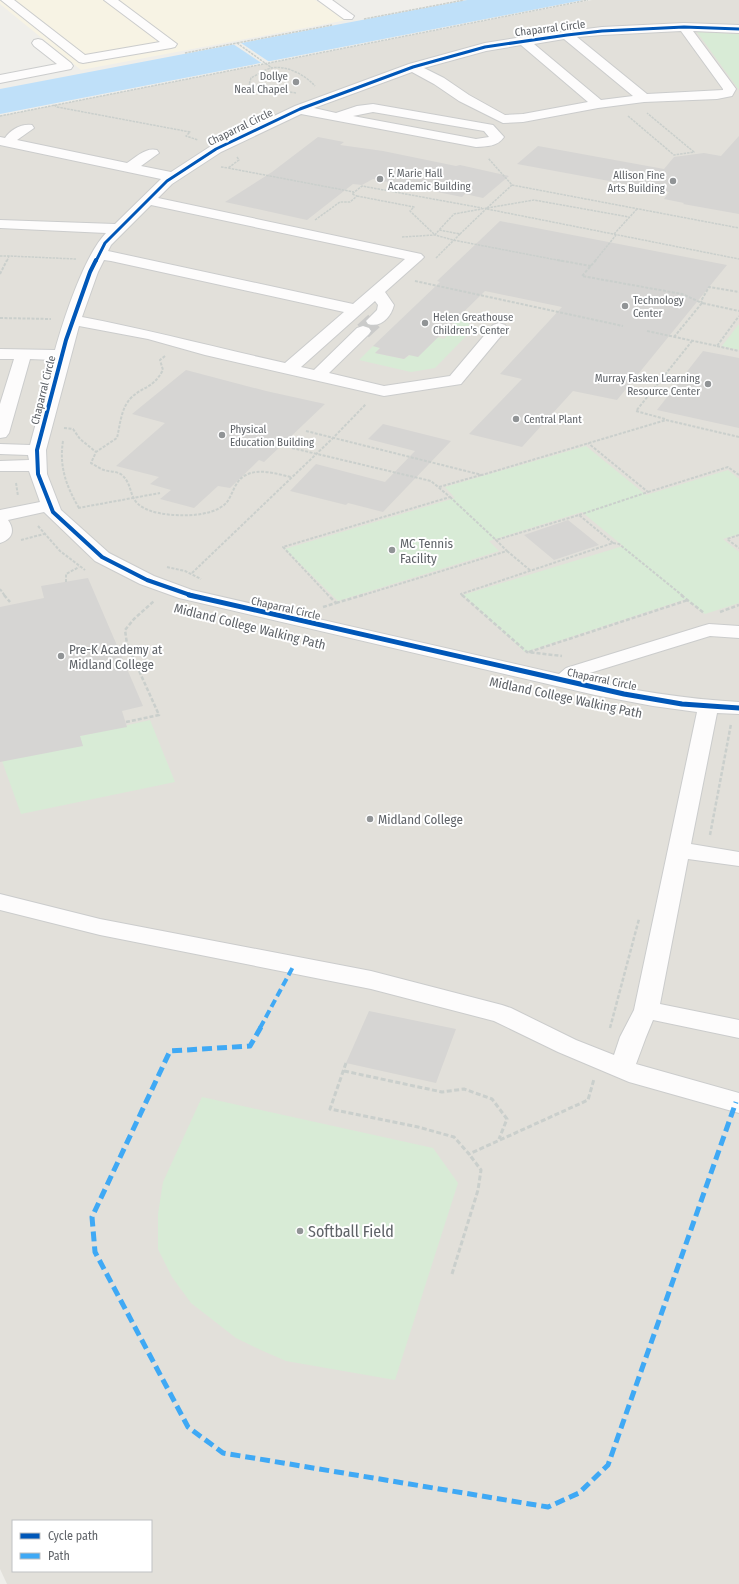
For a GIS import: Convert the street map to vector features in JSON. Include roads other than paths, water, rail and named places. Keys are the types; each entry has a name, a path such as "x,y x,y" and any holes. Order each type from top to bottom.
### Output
{"street":[{"path":"7,0 83,59 171,44 110,0"},
{"path":"128,0 139,8 129,13"},
{"path":"324,0 348,16"},
{"path":"413,67 439,81 464,98 503,119 523,118 604,103 638,99 717,95 727,93 730,89 684,28"},
{"name":"Chaparral Circle","path":"734,714 707,715 646,698 299,621 172,590 147,580 102,557 51,509 38,474 38,457 53,355 66,340 90,272 106,243 118,229 174,177 216,149 299,98 461,53 523,41 602,31 684,28 739,29"},
{"path":"567,35 638,99"},
{"path":"0,79 67,66 30,36"},
{"path":"523,41 604,103"},
{"path":"299,98 339,116 476,143 491,142 497,137 488,128 373,108 357,110 339,116"},
{"path":"4,142 27,128"},
{"path":"4,142 174,177"},
{"path":"129,168 152,153"},
{"path":"148,200 416,257 289,369"},
{"path":"0,224 118,229"},
{"path":"99,255 357,310"},
{"path":"317,376 384,312 386,305 377,292"},
{"path":"74,320 154,336 205,350 384,391 455,380 499,328"},
{"path":"0,354 53,355"},
{"path":"0,433 23,355"},
{"path":"0,449 38,457"},
{"path":"7,466 38,457"},
{"path":"0,516 27,510 51,509"},
{"path":"0,522 3,527 2,535 0,537"},
{"path":"564,681 574,672 709,630 739,632"},
{"path":"611,1064 633,1037 646,1010 707,715"},
{"path":"679,850 739,859"},
{"path":"0,902 100,927 371,980 502,1014 567,1046 638,1075 739,1102"},
{"path":"646,1010 739,1029"}],"water":[{"path":"467,0 583,0 0,114 0,89"}],"tunnel":[{"path":"363,331 374,321"}],"place":[{"name":"Dollye Neal Chapel","path":"296,82"},
{"name":"F. Marie Hall Academic Building","path":"380,179"},
{"name":"Allison Fine Arts Building","path":"673,181"},
{"name":"Technology Center","path":"625,306"},
{"name":"Helen Greathouse Children's Center","path":"425,323"},
{"name":"Murray Fasken Learning Resource Center","path":"708,384"},
{"name":"Central Plant","path":"516,419"},
{"name":"Physical Education Building","path":"222,435"},
{"name":"MC Tennis Facility","path":"392,550"},
{"name":"Pre-K Academy at Midland College","path":"61,656"},
{"name":"Midland College","path":"370,819"},
{"name":"Softball Field","path":"300,1231"}]}
